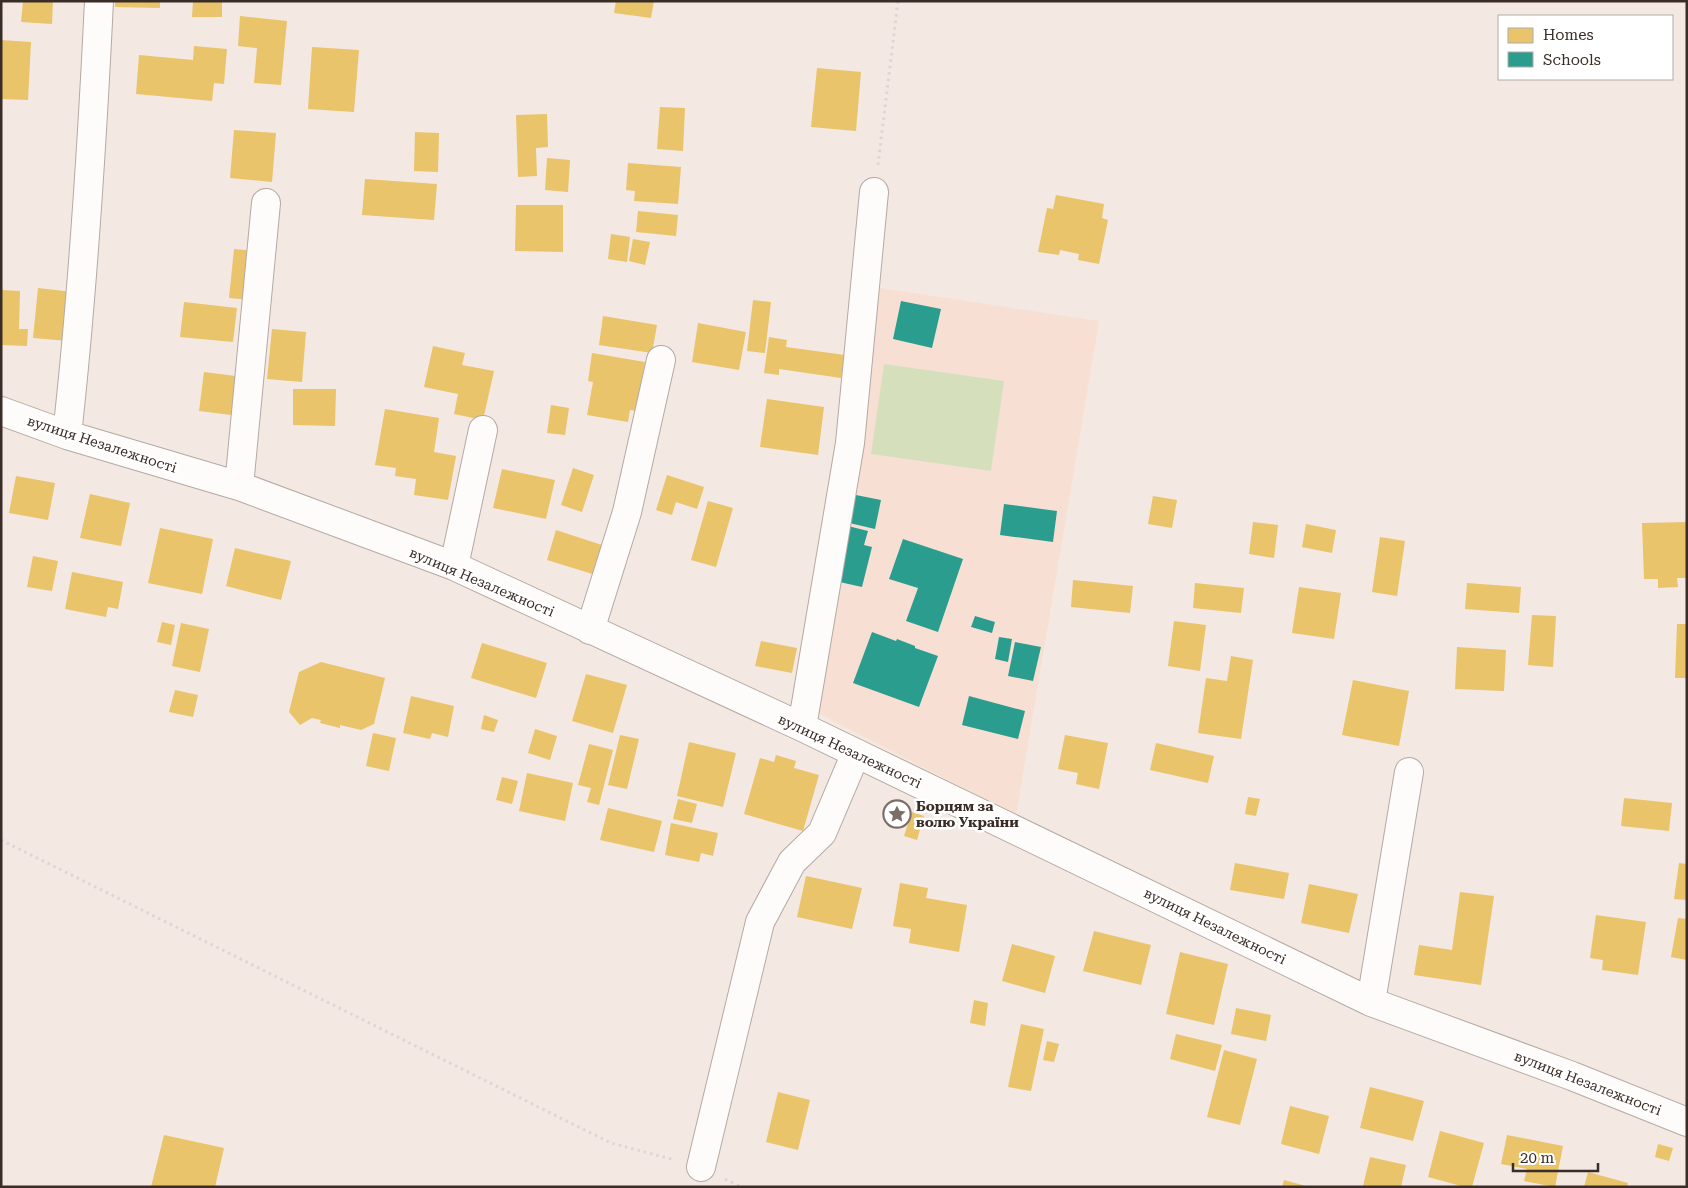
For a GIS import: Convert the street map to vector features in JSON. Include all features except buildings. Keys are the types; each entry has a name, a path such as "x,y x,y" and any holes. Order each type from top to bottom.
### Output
{"street":[{"path":"67,435 73,381 93,115 99,1"},
{"path":"802,727 850,443 874,192"},
{"path":"239,486 266,203"},
{"path":"590,629 627,512 661,360"},
{"name":"вулиця Незалежності","path":"1,411 67,435 239,486 454,566 802,727 1371,1002 1572,1076 1687,1122"},
{"path":"454,566 483,430"},
{"path":"701,1167 760,922 792,862 822,833 856,753"},
{"path":"1371,1002 1409,772"}],"path":[{"path":"874,192 898,1"},
{"path":"1,840 611,1143 701,1167 742,1187"}],"shaded area":[{"path":"874,287 1099,321 1016,815 814,711"}],"green space":[{"path":"884,364 1004,381 991,471 871,454"}],"place":[{"name":"Борцям за волю України","path":"897,814"}]}
